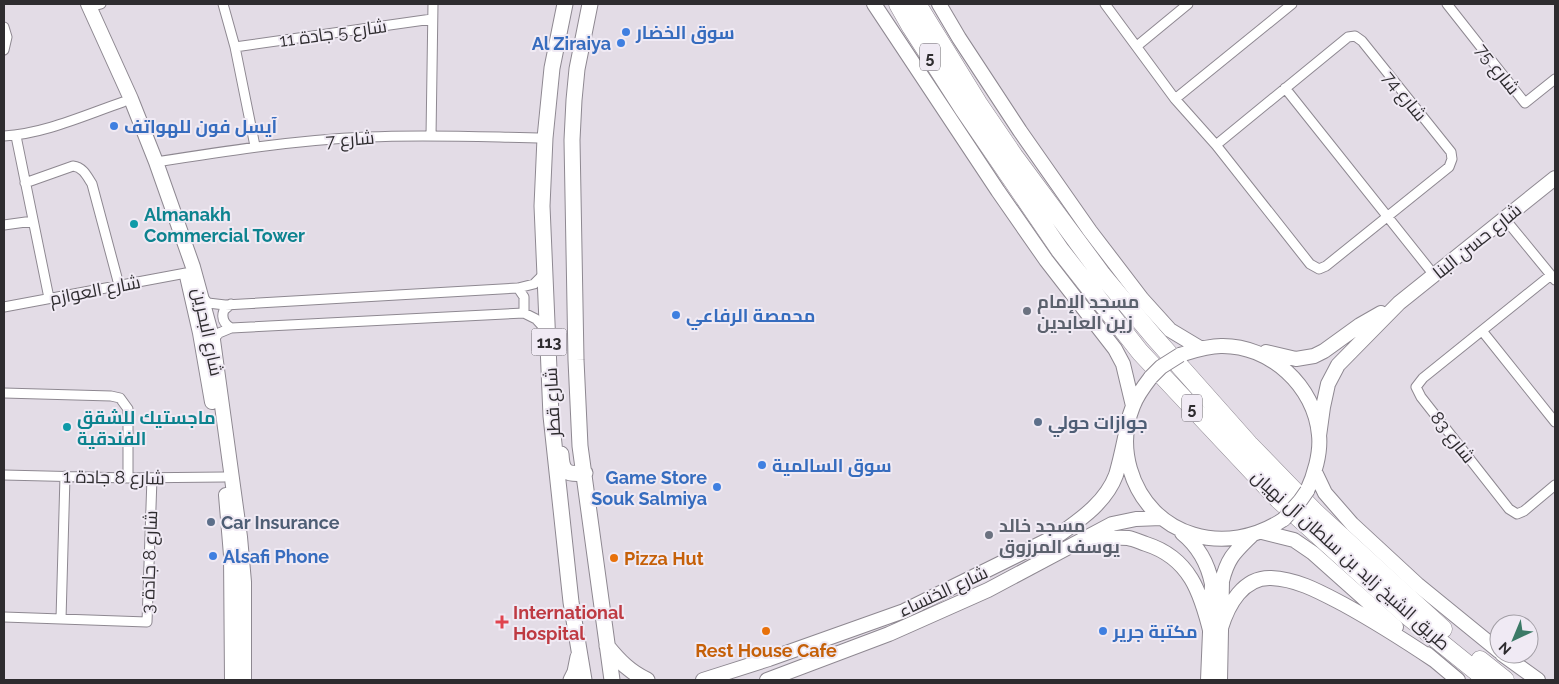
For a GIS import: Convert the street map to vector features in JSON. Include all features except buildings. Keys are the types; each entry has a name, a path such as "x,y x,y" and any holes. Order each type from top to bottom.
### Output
{"highway":[{"path":"891,4 910,27"},
{"name":"طريق الشيخ زايد بن سلطان آل نهيان","path":"898,4 910,27 963,108 1060,250 1140,352 1279,500 1404,613 1487,680"},
{"name":"طريق الشيخ زايد بن سلطان آل نهيان","path":"917,4 953,64 1014,156 1102,276 1154,338 1249,444 1316,512 1435,623 1505,680"}],"main road":[{"name":"شارع قطر","path":"565,4 552,68 545,138 542,206 549,334 551,416 571,602 584,680"},
{"name":"شارع قطر","path":"590,4 576,77 572,149 576,360 580,446 612,680"},
{"path":"874,4 1046,260 1115,349 1123,364 1133,406"},
{"path":"939,4 1020,131 1090,231 1142,299 1170,330 1200,348"},
{"name":"شارع البحرين","path":"90,5 123,102 148,161 186,273 200,333 224,477 232,555 232,680"},
{"name":"شارع البحرين","path":"90,5 156,162 193,267 212,340 243,564 244,680"},
{"name":"شارع حسن البنا","path":"1257,534 1284,519 1300,502 1307,491 1315,472 1323,407 1328,384 1338,365 1399,303 1555,178"},
{"name":"شارع حسن البنا","path":"1240,348 1296,359 1309,357 1324,351 1360,325 1399,303"},
{"path":"1133,406 1151,377 1161,367 1180,355 1200,348 1220,346 1240,348 1270,359 1295,379 1312,405 1319,436"},
{"name":"شارع الخنساء","path":"703,680 769,659 904,610 1060,534 1097,505 1108,490 1115,477 1133,406"},
{"path":"551,416 559,426 562,465 565,471 570,474 584,473"},
{"path":"1126,433 1127,457 1133,480 1145,500 1161,518 1190,540 1201,554 1209,571 1212,584 1220,680"},
{"path":"1315,472 1325,493 1352,524 1418,585 1489,643"},
{"name":"شارع الخنساء","path":"767,680 889,634 988,590 1112,524 1136,519 1161,518"},
{"path":"1176,528 1200,537 1226,540 1257,534 1294,540 1314,553 1458,680"},
{"path":"1208,680 1226,565 1239,548 1257,534"},
{"path":"1085,539 1129,538 1158,548 1180,563 1194,581 1216,631"},
{"path":"1216,631 1233,599 1241,590 1255,582 1270,578 1299,583 1318,591 1380,625 1434,660"},
{"path":"607,645 619,662 636,675 647,680"},
{"path":"572,680 579,653"},
{"path":"1516,664 1538,680"}],"street":[{"path":"223,4 235,47 255,146"},
{"path":"431,136 432,4"},
{"name":"شارع 74","path":"1105,4 1175,99 1216,145 1310,264 1318,269 1326,266 1449,167 1452,159 1445,144 1362,42 1355,36 1348,37 1216,145"},
{"path":"1137,46 1188,4"},
{"path":"1175,99 1292,4"},
{"name":"شارع 75","path":"1446,4 1524,103 1555,79"},
{"name":"شارع 5 جادة 11","path":"235,47 432,19"},
{"path":"4,27 7,37 4,50"},
{"path":"1285,88 1434,275"},
{"path":"4,136 16,136 55,126 123,102"},
{"path":"16,136 49,298"},
{"name":"شارع 7","path":"156,162 255,146 366,137 545,138"},
{"path":"25,183 73,166 77,166 85,172 92,184 119,285"},
{"name":"شارع 83","path":"1505,218 1553,278 1423,378 1416,387 1509,509 1517,514 1524,511 1555,485"},
{"path":"4,225 33,221"},
{"path":"202,297 208,303 231,304 518,288 534,284 546,270"},
{"name":"شارع العوازم","path":"4,307 186,273"},
{"path":"518,288 524,297 524,314"},
{"path":"231,304 224,310 223,318 224,322 231,328"},
{"path":"212,340 219,333 231,328 524,314 530,315 541,323 549,334"},
{"path":"1483,332 1555,422"},
{"path":"4,394 111,396 120,398 126,405 128,414 128,478"},
{"name":"شارع 8 جادة 1","path":"4,475 128,478 224,477"},
{"path":"61,619 65,476"},
{"name":"شارع 8 جادة 3","path":"4,617 147,622 152,478"}],"place":[{"name":"سوق الخضار","path":"626,32"},
{"name":"Al Ziraiya","path":"621,43"},
{"name":"آيسل فون للهواتف","path":"114,126"},
{"name":"Almanakh Commercial Tower","path":"134,224"},
{"name":"مسجد الإمام زين العابدين","path":"1027,311"},
{"name":"محمصة الرفاعي","path":"676,315"},
{"name":"جوازات حولي","path":"1038,422"},
{"name":"ماجستيك للشقق الفندقية","path":"67,427"},
{"name":"سوق السالمية","path":"762,465"},
{"name":"Game Store Souk Salmiya","path":"717,487"},
{"name":"Car Insurance","path":"211,522"},
{"name":"مسجد خالد يوسف المرزوق","path":"989,535"},
{"name":"Alsafi Phone","path":"213,556"},
{"name":"Pizza Hut","path":"614,558"},
{"name":"International Hospital","path":"502,622"},
{"name":"Rest House Cafe","path":"766,631"},
{"name":"مكتبة جرير","path":"1103,631"}]}
